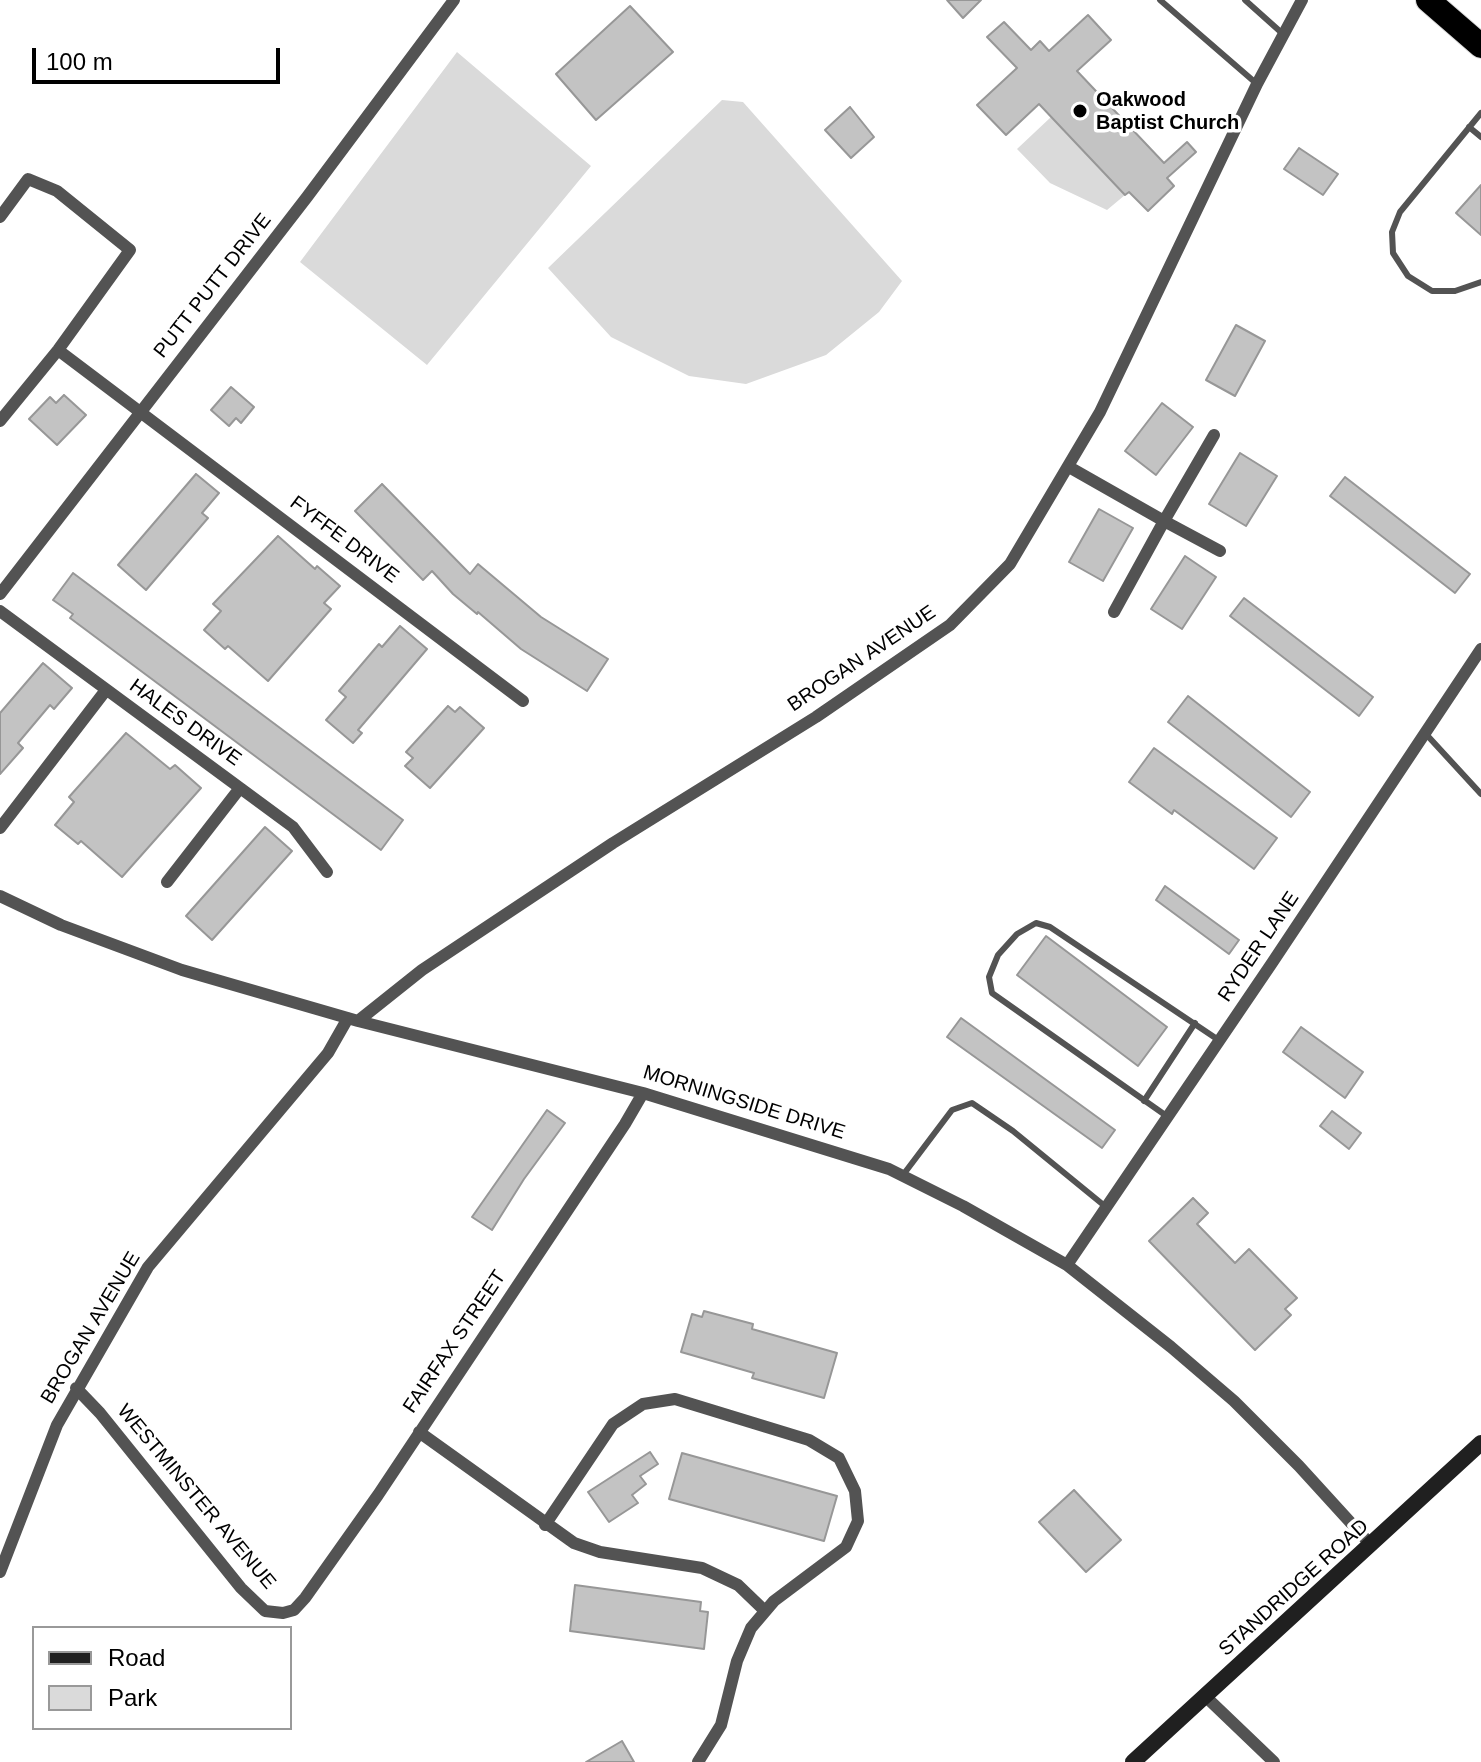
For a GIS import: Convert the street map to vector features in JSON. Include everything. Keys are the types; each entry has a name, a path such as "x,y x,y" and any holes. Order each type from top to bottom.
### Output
{"highway":[{"path":"1428,0 1481,46"}],"street":[{"name":"PUTT PUTT DRIVE","path":"0,594 454,0"},
{"name":"BROGAN AVENUE","path":"0,1572 57,1425 148,1267 353,1019 613,843 816,717 950,625 1010,564 1100,412 1257,84 1302,0"},
{"path":"0,217 28,179 57,191 130,250 58,350 0,421"},
{"name":"FYFFE DRIVE","path":"58,350 523,701"},
{"path":"1114,612 1214,435"},
{"path":"1069,467 1220,551"},
{"name":"HALES DRIVE","path":"0,611 293,827 327,872"},
{"name":"RYDER LANE","path":"1067,1265 1481,649"},
{"name":"HALES DRIVE","path":"0,828 106,690"},
{"name":"HALES DRIVE","path":"167,882 240,788"},
{"name":"MORNINGSIDE DRIVE","path":"0,896 61,925 182,970 353,1019 643,1093 784,1134 902,1176 1067,1265 1234,1401 1371,1545"},
{"name":"FAIRFAX STREET","path":"294,1610 419,1432 643,1093"},
{"name":"WESTMINSTER AVENUE","path":"76,1388 100,1413 241,1588 265,1611 283,1613 294,1610"},
{"path":"545,1525 613,1424 643,1404 675,1399 809,1440 839,1458 855,1491 858,1521 846,1547 774,1601 751,1628 737,1661 721,1725 698,1762"},
{"path":"419,1432 574,1543 600,1552 702,1568 719,1574 738,1585 765,1611"},
{"name":"STANDRIDGE ROAD","path":"1133,1762 1481,1443"},
{"path":"1205,1696 1274,1762"}],"lane":[{"path":"1160,0 1257,84"},
{"path":"1245,0 1283,34"},
{"path":"1481,113 1400,212 1392,232 1393,253 1408,276 1432,291 1455,291 1481,282"},
{"path":"1469,127 1481,137"},
{"path":"1425,733 1481,794"},
{"path":"1168,1117 992,993 989,977 998,955 1017,934 1036,923 1050,927 1220,1041"},
{"path":"1144,1101 1195,1023"},
{"path":"902,1176 952,1110 972,1103 1013,1131 1106,1207"}],"green space":[{"path":"457,52 591,166 427,365 300,262"},
{"path":"722,100 743,102 902,281 879,312 826,355 746,384 689,376 611,337 548,268"},
{"path":"1051,117 1125,195 1107,210 1050,183 1017,149"}],"building":[{"path":"947,0 981,0 963,18"},
{"path":"630,6 673,52 596,120 556,74"},
{"name":"Oakwood Baptist Church","path":"1088,15 1111,40 1077,71 1164,163 1187,142 1196,152 1167,178 1174,186 1148,211 1129,192 1125,195 1039,104 1006,135 977,105 1017,68 987,37 1004,22 1031,50 1040,41 1049,51"},
{"path":"850,107 874,137 851,158 825,130"},
{"path":"1299,148 1338,174 1323,195 1284,169"},
{"path":"1481,185 1481,235 1456,213"},
{"path":"1236,325 1265,341 1235,396 1206,380"},
{"path":"231,387 254,407 241,423 236,418 229,426 211,410"},
{"path":"64,395 86,415 57,445 29,419 50,397 56,403"},
{"path":"1162,403 1193,427 1156,475 1125,451"},
{"path":"1240,453 1277,476 1246,526 1209,504"},
{"path":"196,474 219,493 202,513 208,518 146,590 118,565"},
{"path":"1345,477 1470,574 1455,593 1330,496"},
{"path":"382,484 470,574 478,564 541,617 608,659 587,691 521,649 453,594 432,571 423,580 355,511"},
{"path":"1099,509 1133,528 1103,581 1069,562"},
{"path":"278,536 315,569 317,566 340,586 324,603 331,609 268,681 228,646 225,649 204,630 221,611 213,604"},
{"path":"1185,556 1216,577 1182,629 1151,609"},
{"path":"73,573 403,820 381,850 70,618 73,614 53,600"},
{"path":"1244,598 1373,697 1359,716 1230,616"},
{"path":"400,626 427,649 358,730 362,733 353,743 326,720 346,697 339,691 379,644 382,647"},
{"path":"43,663 72,688 54,709 50,705 18,743 23,748 0,774 0,713"},
{"path":"1188,696 1310,792 1291,817 1168,722"},
{"path":"448,706 455,712 460,707 484,728 430,788 405,766 413,758 406,752"},
{"path":"126,733 170,769 175,765 201,788 122,877 81,841 78,844 55,825 74,802 69,797"},
{"path":"1154,748 1277,838 1254,869 1174,810 1172,814 1129,782"},
{"path":"265,827 292,851 212,940 186,916"},
{"path":"1165,886 1239,940 1229,954 1156,900"},
{"path":"1046,936 1167,1027 1138,1066 1017,975"},
{"path":"961,1018 1115,1130 1102,1148 947,1037"},
{"path":"1301,1027 1363,1072 1345,1098 1283,1052"},
{"path":"547,1110 565,1123 492,1230 472,1217"},
{"path":"1332,1111 1361,1133 1349,1149 1320,1126"},
{"path":"1193,1198 1208,1213 1197,1224 1235,1263 1249,1249 1297,1298 1285,1309 1291,1315 1255,1350 1149,1241"},
{"path":"704,1311 753,1324 752,1329 837,1353 824,1398 752,1378 754,1373 681,1352 692,1314 702,1317"},
{"path":"650,1452 658,1464 640,1476 646,1484 632,1495 638,1503 609,1522 588,1492"},
{"path":"682,1453 837,1496 824,1541 669,1499"},
{"path":"1074,1490 1121,1540 1086,1572 1039,1522"},
{"path":"575,1585 701,1602 700,1611 708,1612 704,1649 570,1631"},
{"path":"622,1741 634,1762 586,1762"}],"place":[{"name":"Oakwood Baptist Church","path":"1080,111"}]}
